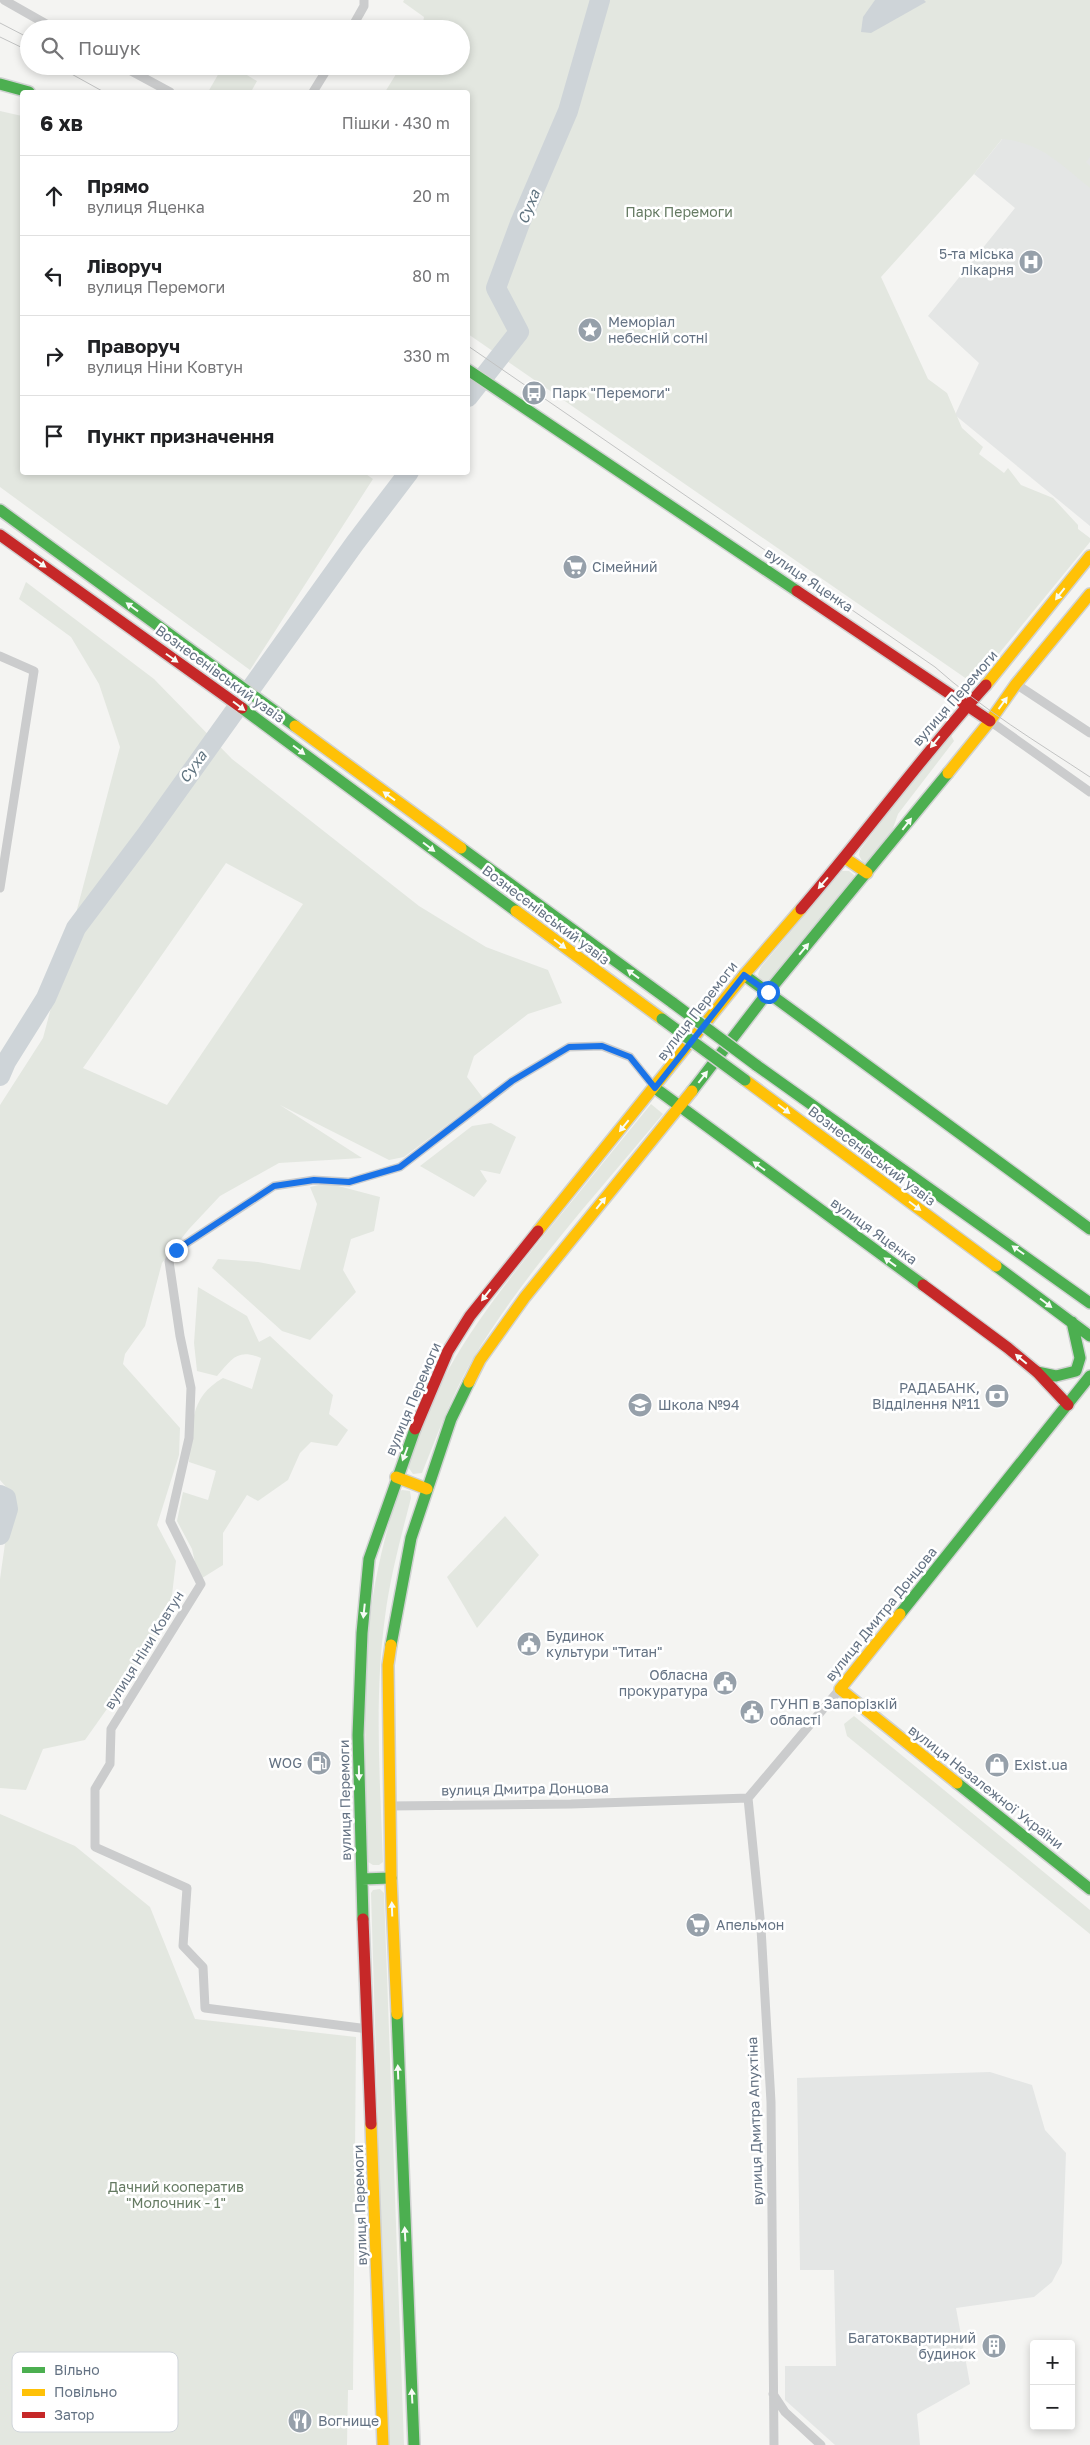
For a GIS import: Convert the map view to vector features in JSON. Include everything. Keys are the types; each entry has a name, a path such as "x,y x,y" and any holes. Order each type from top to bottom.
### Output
{"main road":[{"path":"0,84 22,90"},
{"name":"вулиця Яценка","path":"470,371 990,721"},
{"name":"Вознесенівський узвіз","path":"0,510 756,1065 1090,1303"},
{"name":"Вознесенівський узвіз","path":"0,535 218,690 1090,1336"},
{"name":"вулиця Перемоги","path":"383,2445 358,1735 362,1633 369,1558 396,1477 431,1387 448,1351 470,1316 744,975 845,858 936,741 996,674 1090,556"},
{"path":"414,2445 391,1878 388,1666 411,1538 451,1419 480,1360 524,1297 679,1108 768,992 990,721 1016,684 1090,594"},
{"path":"845,858 867,873"},
{"path":"744,975 1090,1229"},
{"name":"вулиця Яценка","path":"655,1088 679,1108 1002,1343 1037,1372 1068,1405"},
{"path":"1072,1289 1090,1294"},
{"path":"1068,1405 1080,1358 1072,1322"},
{"path":"1037,1372 1052,1377 1061,1377 1076,1372"},
{"name":"вулиця Дмитра Донцова","path":"840,1690 1090,1376"},
{"path":"396,1477 427,1489"},
{"name":"вулиця Незалежної України","path":"840,1690 1090,1890"},
{"path":"362,1879 391,1878"}],"street":[{"path":"4,0 39,20"},
{"path":"356,20 364,6 364,0"},
{"path":"139,75 166,90"},
{"path":"314,90 323,75"},
{"path":"0,656 34,671 0,888"},
{"path":"1016,684 1090,733"},
{"name":"вулиця Яценка","path":"990,721 1090,792"},
{"name":"вулиця Ніни Ковтун","path":"368,2029 205,2008 203,1967 183,1946 187,1888 94,1847 94,1789 110,1764 110,1729 201,1584 170,1521 189,1438 191,1388 180,1336 169,1262 176,1250 274,1186 314,1180 349,1182 400,1167 512,1081 569,1047 602,1046 630,1057 655,1088"},
{"name":"вулиця Дмитра Донцова","path":"389,1806 571,1804 748,1798 840,1690"},
{"name":"вулиця Дмитра Апухтіна","path":"748,1798 762,1928 770,2094 774,2445"},
{"path":"773,2394 785,2412 821,2445"}],"shaded area":[{"path":"875,0 924,0 926,2 871,33 861,32 863,17"},
{"name":"5-та міська лікарня","path":"1090,30 1090,526 955,415 979,363 928,316 1015,208 974,174"},
{"path":"990,2072 1032,2085 1045,2130 1066,2153 1062,2263 1052,2282 1034,2297 956,2308 970,2384 917,2414 920,2445 835,2445 785,2400 785,2366 836,2366 834,2270 800,2270 797,2078"}],"green space":[{"name":"Парк Перемоги","path":"404,0 1090,0 1090,157 1086,162 1090,166 1090,188 1060,163 1040,150 1016,141 1002,139 974,174 881,277 928,379 947,393 962,428 983,447 979,454 1004,473 1008,468 1021,485 1053,498 1078,525 1078,529 1090,538 1090,542 974,684 470,335 470,90 386,90 395,75 470,75 470,20 424,20 424,17 403,2"},
{"path":"218,75 247,75 257,81 252,90 209,90"},
{"path":"0,111 20,116 20,475 367,475 373,479 250,670 0,487"},
{"path":"26,582 154,679 232,759 419,906 486,947 548,970 562,1003 528,1014 474,1056 467,1077 483,1098 404,1157 389,1160 280,1105 362,1158 279,1163 220,1196 189,1229 162,1263 145,1326 125,1354 123,1364 180,1428 179,1455 157,1525 176,1561 170,1612 155,1641 85,1740 43,1749 26,1790 0,1788 0,1579 12,1494 0,1480 0,1105 43,1038 120,747 99,684 71,637 19,599","holes":["226,863 303,904 167,1105 83,1068"]},
{"path":"947,735 951,735 954,741 898,814 890,837 867,863 863,863 859,855 860,850"},
{"path":"842,871 849,871 854,875 853,882 772,978 768,982 760,980 758,974 761,967"},
{"path":"651,1104 663,1114 562,1234 514,1297 464,1375 422,1473 413,1474 408,1467 419,1433 432,1401 466,1340 506,1283"},
{"path":"491,1123 516,1137 500,1174 480,1170 487,1181 474,1197 420,1166 472,1126"},
{"path":"327,1183 380,1197 374,1231 351,1239 343,1270 356,1292 310,1340 282,1331 212,1268 218,1259 258,1262 300,1270 317,1204 310,1187"},
{"path":"198,1287 247,1316 259,1342 270,1336 333,1395 329,1414 348,1430 337,1446 311,1442 300,1453 288,1480 258,1501 247,1495 223,1533 223,1565 199,1580 192,1549 177,1521 183,1492 208,1500 216,1471 189,1462 194,1414 203,1395 223,1378 252,1389 261,1358 246,1354 240,1355 231,1360 217,1376 197,1371 194,1343"},
{"path":"402,1490 410,1491 411,1498 387,1602 380,1678 379,1770 383,1862 379,1865 373,1865 368,1862 366,1780 365,1724 368,1642 378,1566 398,1493"},
{"path":"505,1516 539,1555 477,1628 447,1577"},
{"path":"854,1716 1090,1910 1090,1934 847,1736 844,1724"},
{"name":"Дачний кооператив \"Молочник - 1\"","path":"0,1814 75,1846 150,1907 195,2019 356,2037 353,2390 348,2390 347,2445 0,2445"},
{"path":"380,1889 384,1893 404,2445 389,2445 379,2331 383,2288 371,1893 373,1890"}],"waterway":[{"name":"Суха","path":"470,394 519,332 496,288 520,223 568,111 600,0"},
{"name":"Суха","path":"0,1076 6,1062 46,998 76,928 146,835 355,543 407,475"},
{"path":"0,1495 6,1498 8,1509 0,1535"}],"tram line":[{"path":"0,23 20,33"},
{"path":"0,37 20,47"},
{"path":"73,75 100,90"},
{"path":"470,347 935,667 1010,725 1090,777"}],"traffic: fast":[{"path":"0,84 22,90"},
{"path":"470,371 797,591"},
{"path":"0,510 295,726"},
{"path":"242,708 516,911"},
{"path":"692,1091 768,992 948,773"},
{"path":"461,848 673,1003"},
{"path":"744,975 1090,1229"},
{"path":"673,1003 756,1065"},
{"path":"662,1019 745,1080"},
{"path":"756,1065 1090,1303"},
{"path":"655,1088 923,1285"},
{"path":"996,1266 1090,1336"},
{"path":"1037,1372 1056,1376 1076,1371 1080,1358 1072,1322"},
{"path":"900,1614 1090,1376"},
{"path":"391,1645 411,1538 451,1419 469,1382"},
{"path":"363,1919 358,1735 362,1633 369,1559 415,1429"},
{"path":"957,1783 1090,1889"},
{"path":"362,1879 391,1878"},
{"path":"397,2014 414,2445"}],"traffic: slow":[{"path":"986,685 1090,556"},
{"path":"948,773 990,721 1016,684 1090,594"},
{"path":"295,726 461,848"},
{"path":"845,858 867,873"},
{"path":"538,1231 744,975 801,909"},
{"path":"516,911 662,1019"},
{"path":"745,1080 996,1266"},
{"path":"469,1382 480,1360 525,1297 692,1091"},
{"path":"396,1477 427,1489"},
{"path":"900,1614 840,1689 957,1783"},
{"path":"391,1645 388,1665 391,1878 397,2014"},
{"path":"371,2124 383,2445"}],"traffic: jam":[{"path":"0,535 242,708"},
{"path":"797,591 990,721"},
{"path":"801,909 986,685"},
{"path":"415,1429 448,1351 470,1316 538,1231"},
{"path":"923,1285 1008,1348 1037,1372 1068,1405"},
{"path":"363,1919 371,2124"}],"place":[{"name":"5-та міська лікарня","path":"1031,262"},
{"name":"Меморіал небесній сотні","path":"590,330"},
{"name":"Парк \"Перемоги\"","path":"534,393"},
{"name":"Сімейний","path":"575,567"},
{"name":"РАДАБАНК, Відділення №11","path":"997,1396"},
{"name":"Школа №94","path":"640,1405"},
{"name":"Будинок культури \"Титан\"","path":"529,1644"},
{"name":"Обласна прокуратура","path":"725,1683"},
{"name":"ГУНП в Запорізкій області","path":"752,1712"},
{"name":"WOG","path":"319,1763"},
{"name":"Exist.ua","path":"997,1765"},
{"name":"Апельмон","path":"698,1925"},
{"name":"Багатоквартирний будинок","path":"994,2346"},
{"name":"Вогнище","path":"300,2421"}],"route":[{"path":"176,1250 274,1186 314,1180 349,1182 400,1167 512,1081 569,1047 602,1046 630,1057 655,1088 744,975 768,992"}]}
